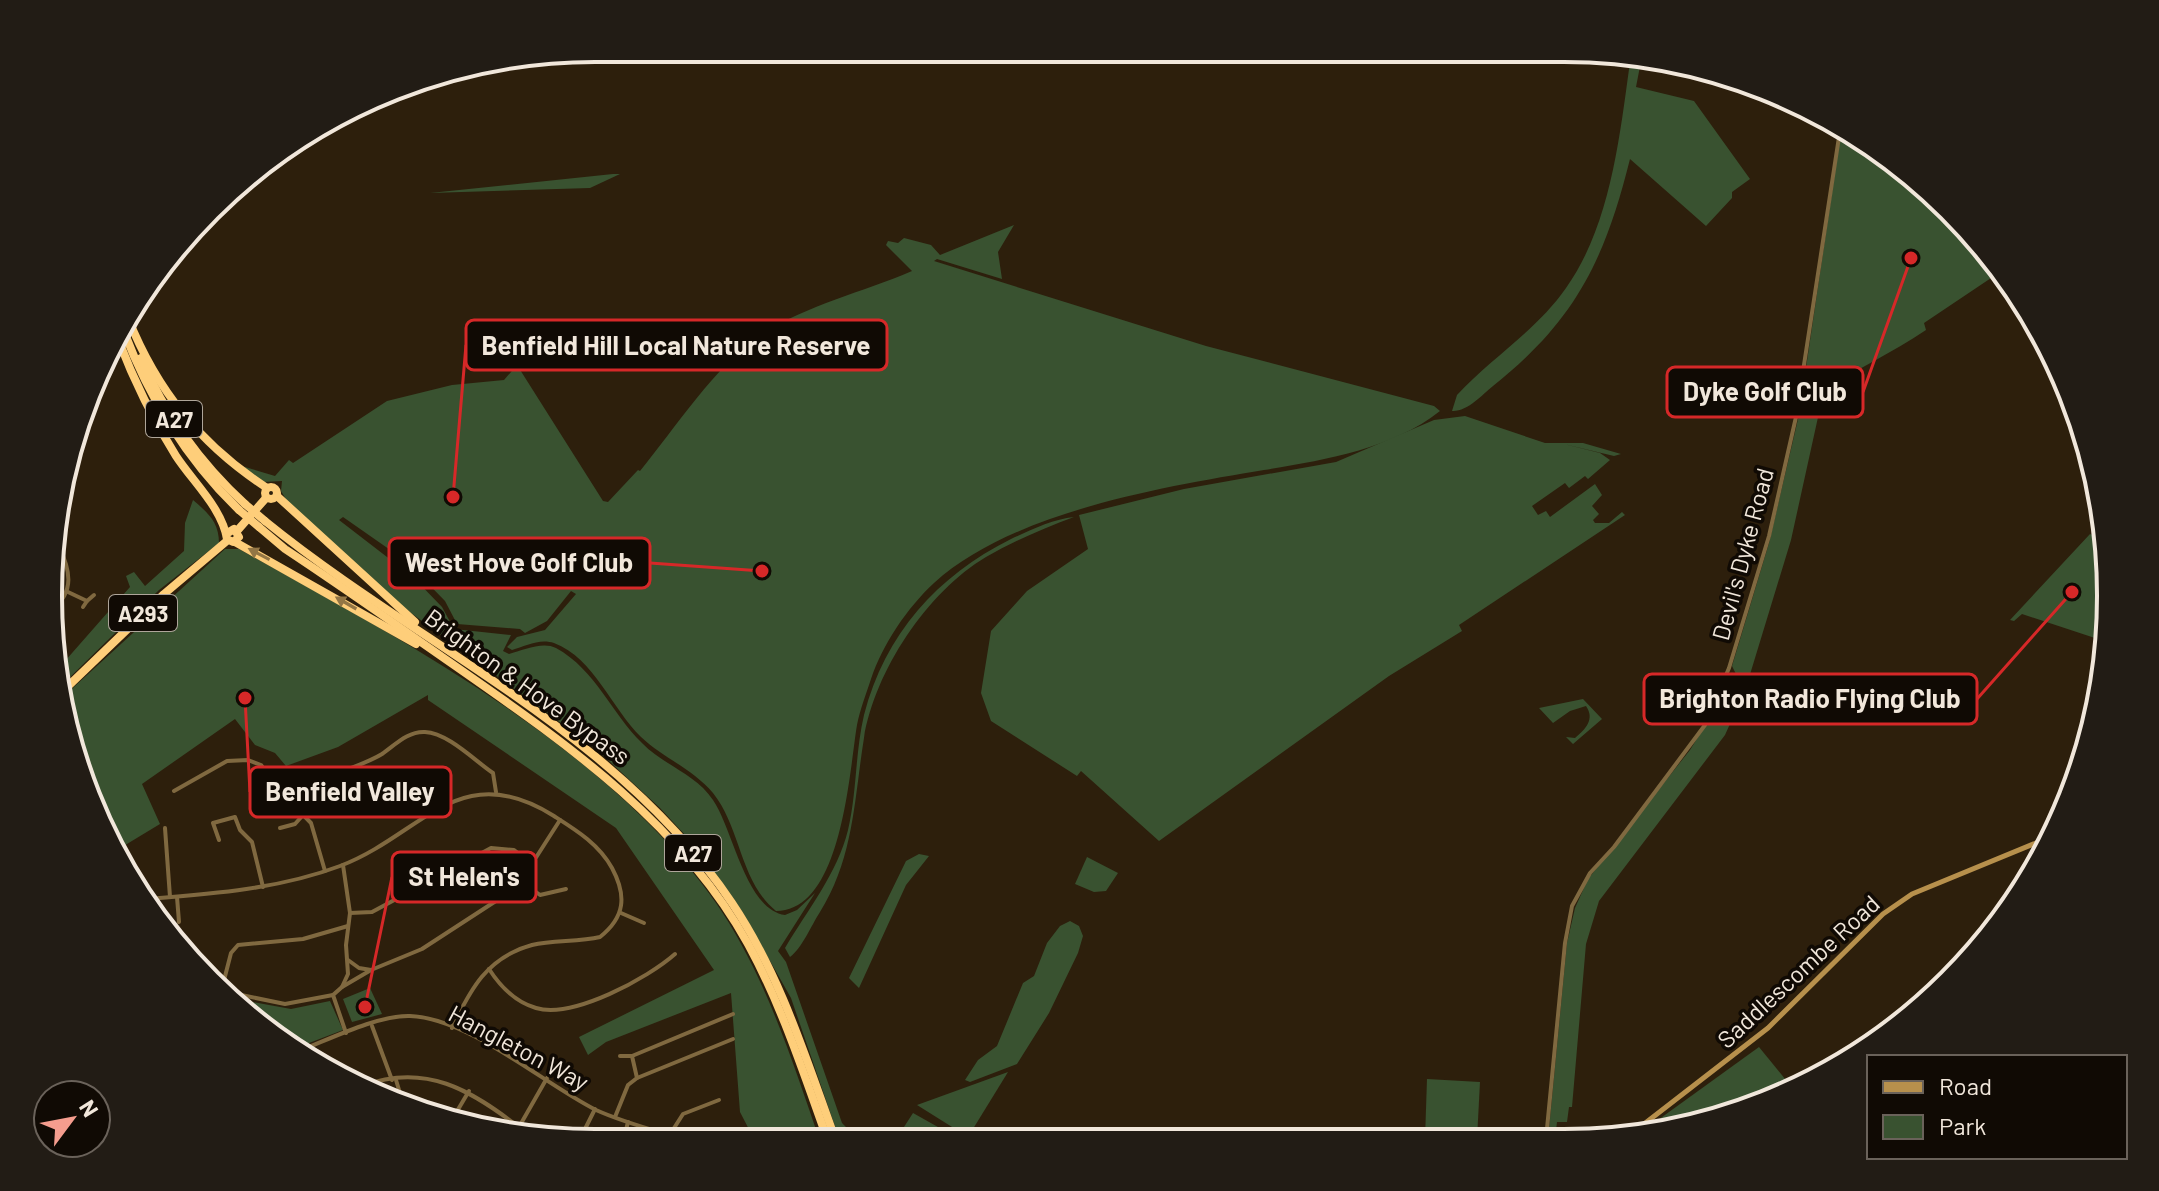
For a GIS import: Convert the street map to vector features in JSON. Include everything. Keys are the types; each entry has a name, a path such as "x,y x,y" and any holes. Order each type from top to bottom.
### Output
{"highway":[{"name":"A27","path":"133,329 153,370 184,417 221,456 267,493 274,488 277,496 443,648"},
{"name":"Brighton & Hove Bypass","path":"132,330 148,375 165,405 208,466 242,507"},
{"name":"Brighton & Hove Bypass","path":"127,340 141,376 177,438 242,507 262,524 543,717 615,772 701,860 739,914 779,988 832,1129"},
{"name":"A27","path":"122,350 138,392 177,457 221,519 230,539 462,671"},
{"path":"230,539 231,530 237,531 267,493"},
{"name":"Brighton & Hove Bypass","path":"262,524 285,549 540,723 610,778 694,864 747,942 771,990 823,1129"},
{"name":"A293","path":"70,684 164,594 230,539"}],"street":[{"name":"Devil's Dyke Road","path":"1547,1129 1565,943 1572,906 1590,873 1614,847 1705,725 1729,668 1753,591 1796,417 1839,139"},
{"path":"62,598 68,592 70,574 63,558"},
{"path":"68,592 87,601"},
{"path":"83,607 94,595"},
{"path":"287,799 301,787 352,768 422,731 437,734 493,773 496,792"},
{"path":"174,791 215,765 236,759 261,765 287,799 311,823 325,871"},
{"path":"352,768 364,795"},
{"path":"430,780 443,803"},
{"path":"156,898 263,887 343,865 443,803 472,793 496,792 524,798 587,838 607,859 618,880 623,899 621,913 600,937 532,945 489,969 474,983 452,1028"},
{"path":"280,828 295,824 303,815"},
{"path":"219,840 213,823 235,817 240,830 252,842 263,887"},
{"path":"240,994 285,1004 333,995 371,970 422,949 502,897 521,881 560,820"},
{"path":"165,828 170,897"},
{"name":"Saddlescombe Road","path":"1647,1122 1768,1028 1883,914 1912,894 2036,843"},
{"path":"350,913 372,912 491,848 514,850 532,864"},
{"path":"342,987 348,974 350,913 343,865"},
{"path":"521,881 540,895 566,889"},
{"path":"177,897 179,922"},
{"path":"621,913 644,923"},
{"path":"226,981 231,953 238,945 303,939 348,926"},
{"path":"489,969 499,986 516,998 536,1009 556,1010 591,1000 644,977 675,954"},
{"path":"348,960 359,968 371,970"},
{"path":"333,995 346,1033"},
{"path":"620,1056 632,1056 733,1014"},
{"name":"Hangleton Way","path":"311,1046 346,1033 409,1016 452,1028 547,1078 595,1109 645,1129"},
{"path":"372,1025 398,1091"},
{"path":"615,1117 628,1085 637,1078 733,1039"},
{"path":"632,1056 637,1078"},
{"path":"522,1123 547,1078"},
{"path":"379,1083 436,1080 469,1091 512,1122"},
{"path":"457,1111 469,1091"},
{"path":"675,1129 683,1114 719,1100"},
{"path":"585,1129 595,1109"},
{"path":"626,1129 628,1122"}],"green space":[{"path":"1629,67 1640,68 1636,87 1694,101 1750,179 1732,192 1732,198 1706,226 1630,159 1598,257 1566,312 1522,361 1474,402 1452,411 1457,395 1542,317 1582,262 1604,206"},
{"path":"1840,139 1915,194 1965,244 1992,278 1924,323 1926,330 1824,390 1791,540 1748,681 1737,676 1732,666 1769,543 1799,415"},
{"path":"613,174 620,174 590,188 430,193"},
{"path":"1014,225 998,252 1002,279 937,259 934,261 1206,346 1434,406 1440,411 1400,435 1356,451 1090,506 1004,538 966,558 934,583 914,604 882,653 858,719 845,805 829,865 815,889 798,905 776,911 764,899 748,870 730,822 713,793 641,737 580,660 568,650 549,642 533,643 512,650 507,647 517,637 545,630 576,594 571,591 547,621 525,633 520,629 457,624 445,601 406,561 343,517 339,520 413,577 442,607 454,629 511,635 503,651 509,654 545,645 570,657 593,680 642,743 706,791 720,813 750,884 772,910 785,915 797,910 815,893 778,951 786,962 842,1123 848,1129 836,1129 791,998 744,915 698,849 660,808 596,749 388,596 287,501 281,491 282,481 263,482 243,471 245,467 275,476 289,460 293,463 387,401 452,385 504,380 517,365 603,501 608,502 640,471 727,363 759,336 815,308 912,271 886,245 888,241 898,243 904,238 931,245 940,255"},
{"path":"1465,416 1545,443 1583,443 1621,454 1614,456 1564,444 1600,453 1610,460 1588,479 1585,476 1569,488 1565,483 1532,506 1538,515 1546,511 1550,517 1595,484 1602,495 1592,506 1599,514 1593,520 1595,523 1609,523 1622,512 1625,515 1459,625 1462,631 1389,676 1159,841 1081,771 1077,776 991,721 981,693 991,631 1027,591 1088,549 1079,515 1184,489 1336,462 1434,420"},
{"path":"193,500 215,524 219,543 159,590 69,678 66,659 130,587 126,576 134,572 145,586 184,551 185,523"},
{"path":"1074,517 1007,546 964,572 924,612 907,636 879,686 870,712 851,828 840,870 806,936 790,957 785,948 829,876 843,846 851,816 864,715 873,686 900,633 938,590 984,554 1034,529"},
{"path":"2090,534 2093,535 2097,596 2095,638 2022,614 2014,621 2010,620"},
{"path":"225,549 239,549 367,620 498,702 560,747 619,795 671,847 716,903 749,959 776,1018 816,1129 749,1129 740,1112 731,993 606,1042 588,1055 579,1037 714,970 616,828 428,700 428,695 338,747 286,766 275,753 255,745 235,719 142,784 160,824 124,845 90,767 71,690"},
{"path":"1732,672 1734,676 1719,709 1727,713 1732,691 1742,697 1725,735 1599,901 1586,944 1572,1107 1569,1107 1567,1122 1557,1122 1556,1129 1549,1129 1567,943 1575,908 1588,879 1690,750 1708,721 1712,722"},
{"path":"1583,699 1602,719 1573,744 1566,737 1575,738 1586,727 1590,715 1586,706 1570,711 1553,723 1539,708"},
{"path":"919,854 929,856 906,885 859,988 849,978 906,861"},
{"path":"1087,857 1118,873 1106,891 1094,892 1075,884"},
{"path":"1070,921 1079,926 1083,936 1078,953 1049,1013 1017,1064 970,1082 965,1080 978,1060 997,1046 1023,983 1034,976 1047,943 1060,926"},
{"path":"370,988 382,1014 352,1022 343,999"},
{"path":"249,1001 291,1009 330,1001 343,1030 307,1044"},
{"path":"1759,1047 1786,1080 1735,1101 1657,1121"},
{"path":"1008,1072 973,1129 955,1129 917,1105"},
{"path":"1427,1079 1480,1082 1478,1129 1425,1129"},
{"path":"913,1113 942,1129 903,1129"}],"place":[{"name":"Dyke Golf Club","path":"1911,258"},
{"name":"Benfield Hill Local Nature Reserve","path":"453,497"},
{"name":"West Hove Golf Club","path":"762,571"},
{"name":"Brighton Radio Flying Club","path":"2072,592"},
{"name":"Benfield Valley","path":"245,698"},
{"name":"St Helen's","path":"365,1007"}]}
